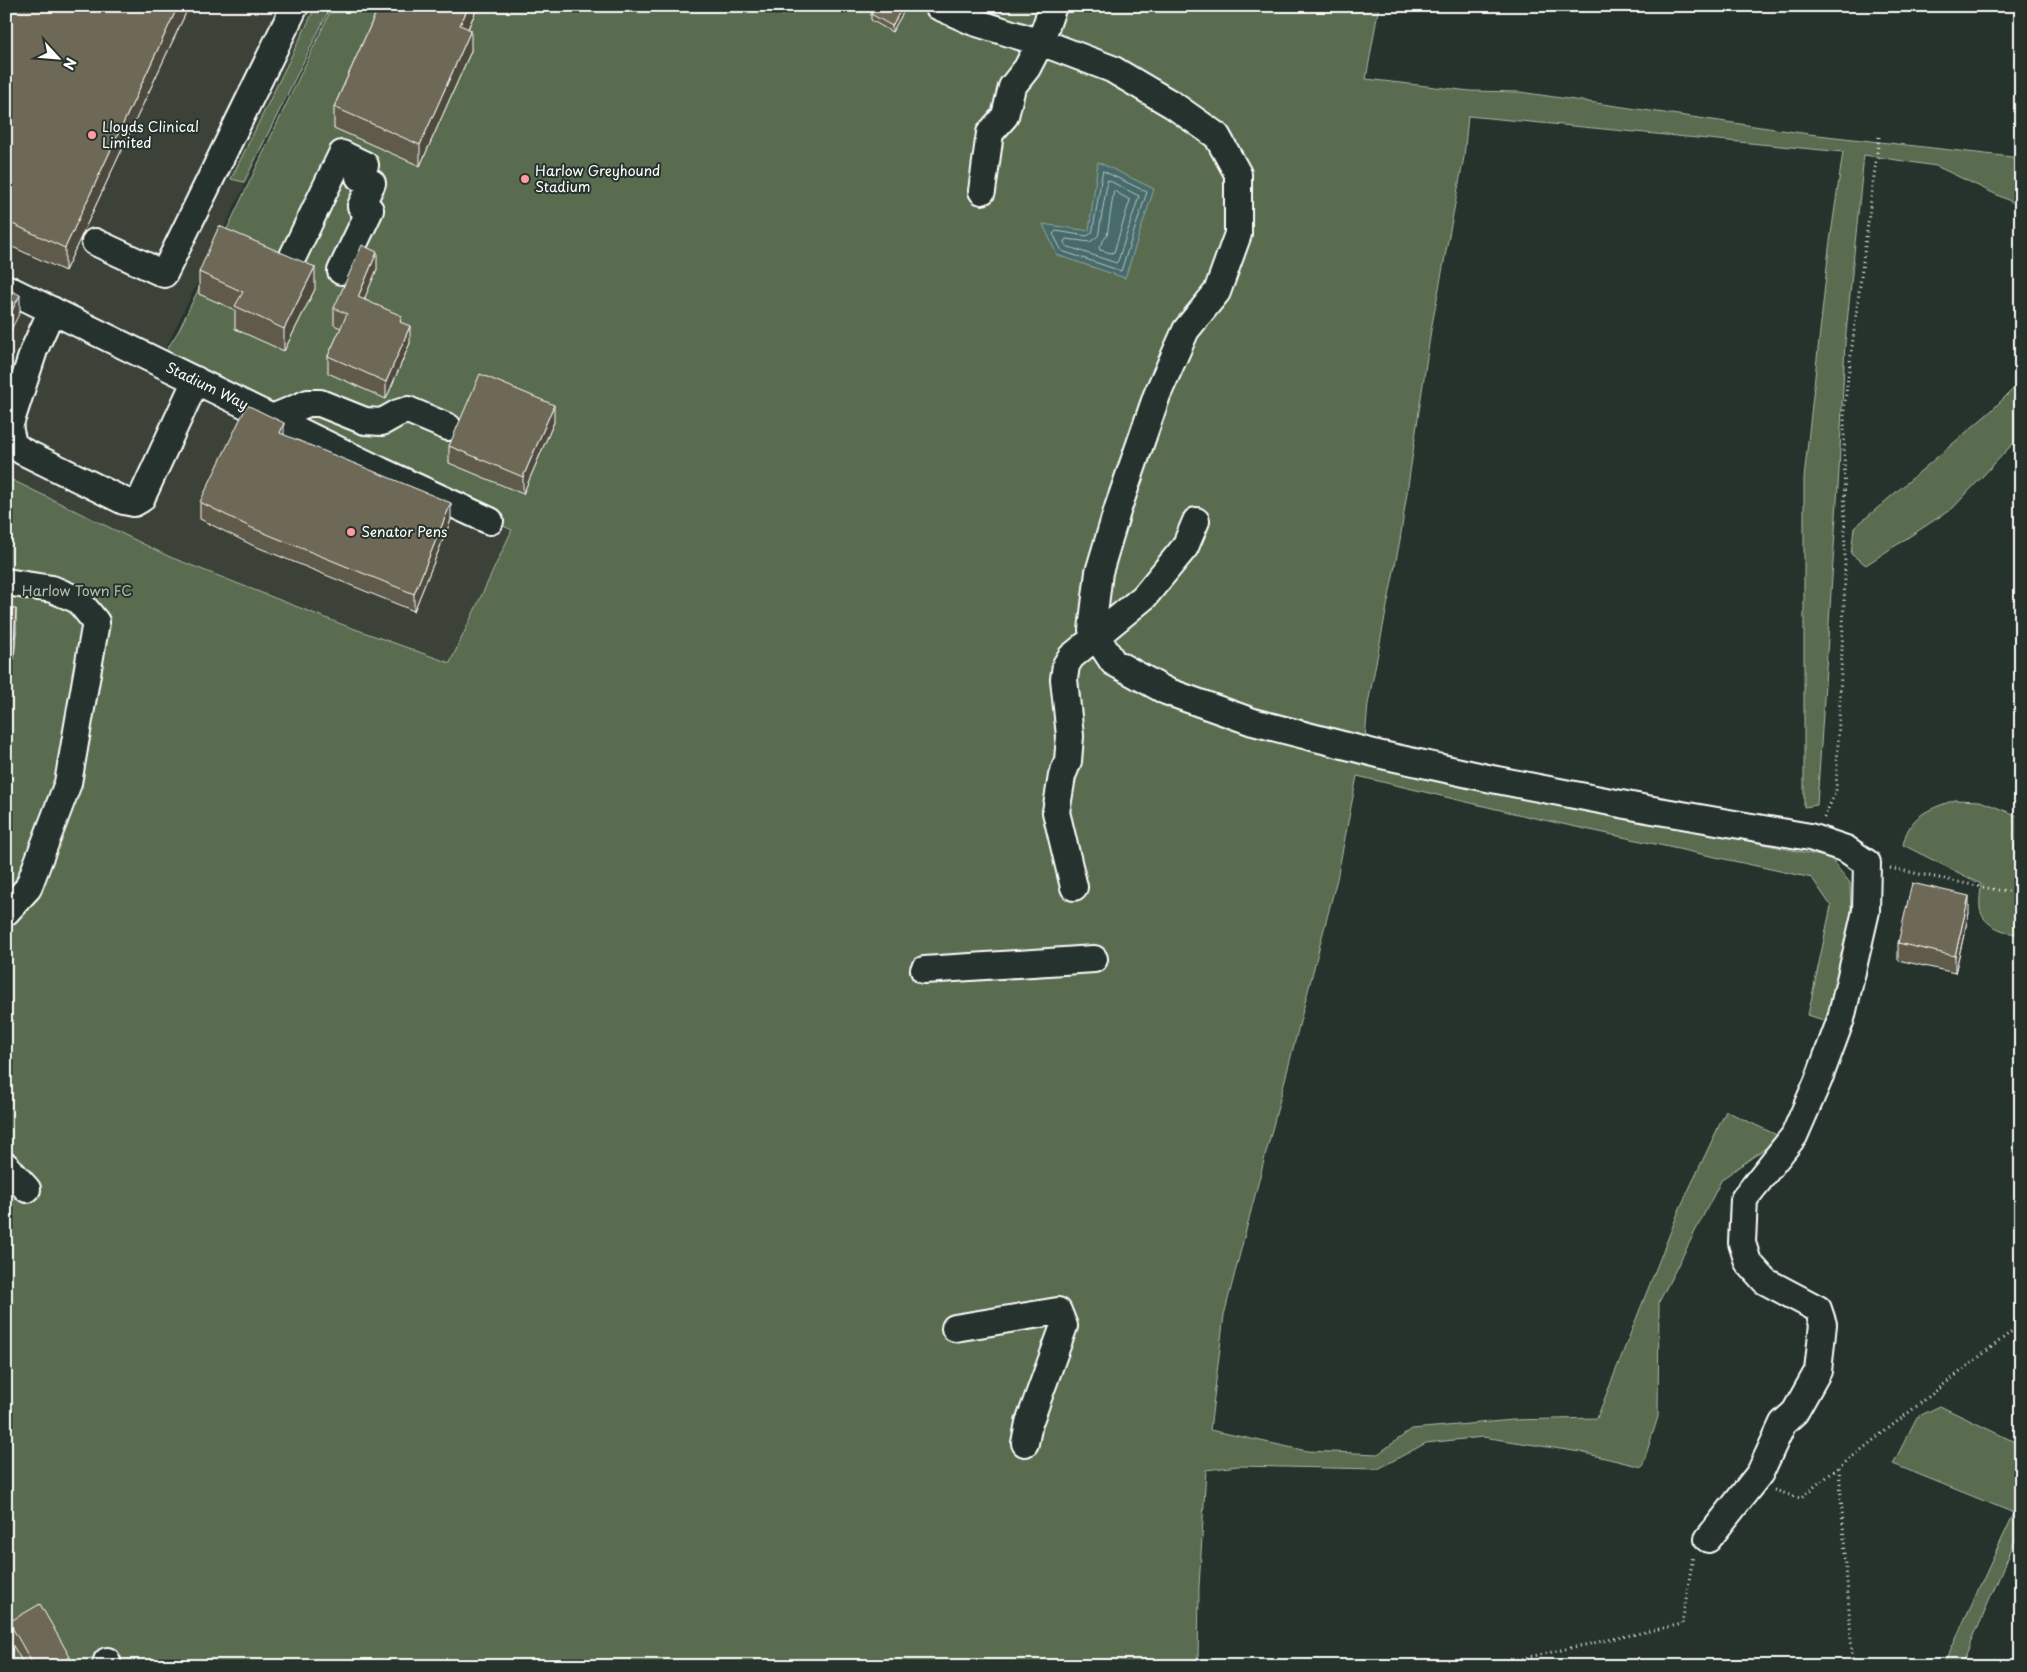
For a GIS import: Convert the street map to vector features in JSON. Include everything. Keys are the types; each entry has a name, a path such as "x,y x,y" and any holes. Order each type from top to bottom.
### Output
{"street":[{"path":"95,242 164,274 295,6"},
{"path":"938,6 974,22 1112,69 1173,105 1217,136 1238,174 1238,234 1217,292 1186,330 1157,395 1118,508 1099,572 1092,630 1113,662 1166,691 1253,722 1382,755 1492,779 1647,809 1810,837 1846,849 1867,863 1866,911 1841,1018 1818,1081 1794,1136 1744,1199 1742,1243 1748,1262 1765,1281 1818,1309 1823,1324 1818,1371 1796,1412 1783,1423 1760,1473 1708,1539"},
{"path":"982,191 990,134 1005,116 1012,87 1027,68 1040,43 1053,6"},
{"path":"293,256 342,154 365,165 359,177 372,183 361,206 370,210 341,272"},
{"name":"Stadium Way","path":"6,288 381,471 490,521"},
{"path":"52,310 34,350 9,426 13,444 22,451 124,501 134,503 141,499 196,380"},
{"path":"272,418 308,403 320,403 365,421 382,422 408,410 448,428"},
{"path":"1074,887 1056,812 1062,776 1068,761 1070,736 1064,679 1066,665 1071,657 1144,597 1185,547 1196,521"},
{"path":"6,582 52,589 78,600 96,622 68,783 28,888 6,912"},
{"path":"924,970 1094,959"},
{"path":"6,1166 26,1189"},
{"path":"955,1328 1058,1311 1064,1326 1029,1423 1025,1443"}],"path":[{"path":"1810,837 1828,814 1836,791 1845,579 1844,409 1879,137"},
{"path":"1867,863 1997,890 2021,892"},
{"path":"1752,1484 1800,1498 2021,1324"},
{"path":"1839,1467 1853,1666"},
{"path":"1487,1666 1682,1624 1693,1553 1708,1539"}],"shaded area":[{"path":"6,6 332,6 159,362 390,475 512,530 450,663 341,624 170,557 6,477"}],"green space":[{"path":"316,6 331,6 244,182 231,179"},
{"name":"Harlow Town FC","path":"333,6 1379,6 1366,79 1470,91 1520,92 1809,134 2021,158 2021,209 2012,202 1936,166 1864,155 1845,343 1839,471 1817,805 1804,807 1804,478 1829,248 1843,152 1468,116 1464,157 1431,330 1400,540 1368,704 1365,738 1523,794 1830,858 1850,883 1851,916 1826,1021 1808,1015 1831,906 1812,878 1530,817 1357,776 1337,879 1224,1315 1210,1430 1307,1451 1378,1454 1412,1429 1513,1420 1597,1418 1680,1208 1726,1111 1781,1137 1722,1179 1659,1302 1658,1417 1642,1467 1580,1452 1483,1437 1426,1443 1378,1469 1238,1466 1206,1470 1199,1587 1198,1666 6,1666 6,477 170,557 341,624 450,663 512,530 390,475 159,362 179,330"},
{"path":"2021,381 2021,435 1953,508 1866,565 1851,554 1854,528 1991,411"},
{"path":"1955,800 1980,801 2021,817 2021,935 2002,930 1985,920 1980,908 1981,884 1903,845 1906,835 1915,820 1929,810"},
{"path":"1940,1406 2021,1445 2021,1527 1961,1666 1943,1666 2014,1513 1893,1464 1917,1417"}],"water":[{"path":"1098,162 1154,189 1125,278 1057,255 1043,224 1089,231"}],"building":[{"path":"6,6 178,6 65,248 6,221"},
{"path":"379,6 469,6 460,25 471,30 420,145 334,107"},
{"path":"876,6 903,6 892,26 871,14"},
{"path":"219,226 315,267 284,329 235,306 243,292 199,272"},
{"path":"362,245 377,252 358,297 402,316 400,322 410,326 386,382 328,356 347,314 334,308"},
{"path":"6,288 20,295 6,322"},
{"path":"480,374 554,405 523,477 449,446"},
{"name":"Senator Pens","path":"247,405 284,423 280,433 451,503 414,594 252,528 200,502"},
{"path":"6,608 16,609 14,638 6,637"},
{"path":"1912,883 1969,896 1955,956 1898,943"},
{"path":"40,1604 70,1657 56,1666 34,1666 9,1622"}],"place":[{"name":"Lloyds Clinical Limited","path":"92,135"},
{"name":"Harlow Greyhound Stadium","path":"525,179"},
{"name":"Senator Pens","path":"351,532"}]}
